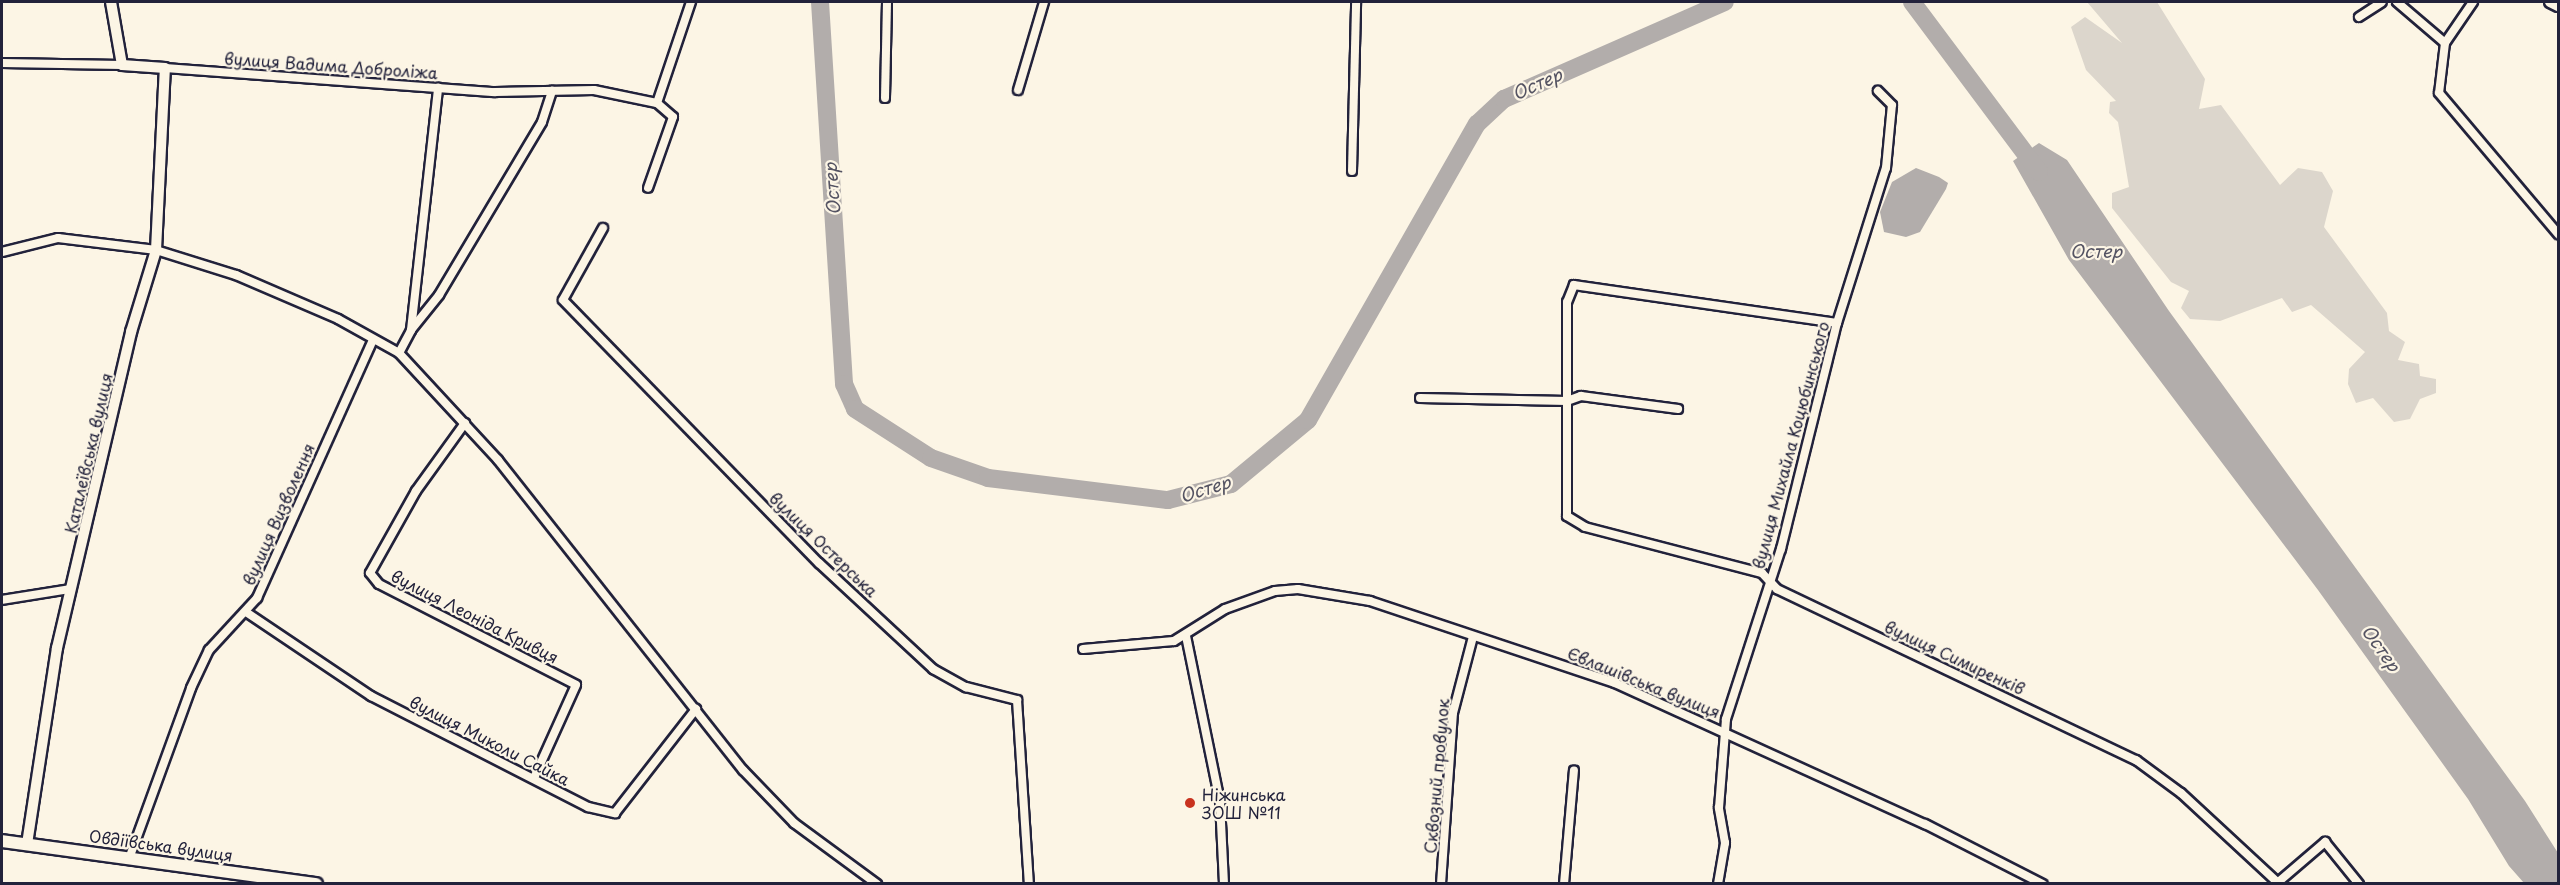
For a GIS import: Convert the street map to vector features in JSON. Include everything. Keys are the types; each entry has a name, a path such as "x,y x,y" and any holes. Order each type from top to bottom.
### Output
{"main road":[{"name":"Овдіївська вулиця","path":"2,841 130,856 239,878 316,884"}],"street":[{"path":"111,2 122,65"},
{"path":"648,188 673,117 657,103 691,2"},
{"path":"885,98 887,2"},
{"path":"1018,90 1044,2"},
{"path":"1352,171 1356,2"},
{"path":"2359,17 2382,2"},
{"path":"2397,2 2445,43"},
{"path":"2473,2 2445,43 2439,93 2559,234"},
{"path":"2550,2 2559,6"},
{"name":"вулиця Вадима Доброліжа","path":"2,63 122,65 438,88 552,92 594,90 657,103"},
{"name":"Каталеївська вулиця","path":"27,844 70,589 131,332 156,250 165,69"},
{"path":"411,330 438,88"},
{"name":"вулиця Михайла Коцюбинського","path":"1718,884 1725,843 1720,787 1733,688 1770,580 1837,323 1886,168 1892,105 1878,91"},
{"path":"399,353 411,330 439,295 542,123 552,92"},
{"name":"вулиця Остерська","path":"603,228 563,300 819,563 933,669 950,681 1017,700 1029,884"},
{"path":"2,252 58,238 156,250 236,275 399,353 465,423 743,770 794,822 878,884"},
{"path":"1567,401 1567,302 1574,285 1837,323"},
{"name":"вулиця Визволення","path":"130,856 191,688 209,650 246,612 262,588 374,340"},
{"path":"1420,398 1567,401 1581,396 1678,409"},
{"name":"вулиця Симиренків","path":"1567,401 1566,516 1585,527 1744,566 1770,580 1777,589 2136,760 2181,793 2277,883 2325,842 2359,884"},
{"name":"вулиця Леоніда Кривця","path":"465,423 416,490 370,573 379,584 576,685 535,776"},
{"path":"2,600 70,589"},
{"name":"Євлашівська вулиця","path":"1083,649 1186,636 1251,597 1298,589 1370,601 1473,637 1566,665 1728,732 2043,884"},
{"name":"вулиця Миколи Сайка","path":"246,612 371,696 535,776 588,807 615,813 696,710"},
{"path":"1186,636 1220,802 1224,884"},
{"name":"Сквозний провулок","path":"1441,884 1453,713 1473,637"},
{"path":"1564,884 1574,770"}],"shaded area":[{"path":"2087,2 2157,2 2205,79 2199,109 2221,105 2280,185 2298,168 2322,172 2333,191 2324,227 2387,313 2389,331 2405,342 2398,360 2419,364 2420,376 2436,379 2436,393 2420,399 2410,419 2394,422 2373,398 2356,403 2348,384 2349,369 2365,352 2311,305 2292,312 2282,298 2220,321 2190,319 2181,308 2189,291 2171,282 2112,208 2112,193 2129,187 2118,122 2109,113 2110,102 2116,101 2086,70 2071,27 2085,17 2122,43"}],"water":[{"name":"Остер","path":"2039,143 2067,160 2169,311 2525,801 2558,853 2558,883 2524,883 2509,866 2468,799 2318,590 2069,260 2013,161"},
{"path":"1916,168 1948,183 1946,189 1920,232 1906,237 1884,232 1880,212 1892,182"}],"waterway":[{"name":"Остер","path":"820,2 844,384 855,409 931,458 988,478 1168,500 1231,484 1308,420 1477,124 1504,99 1725,2"},
{"name":"Остер","path":"1912,2 2039,172"}],"place":[{"name":"Ніжинська ЗОШ №11","path":"1190,803"}]}
